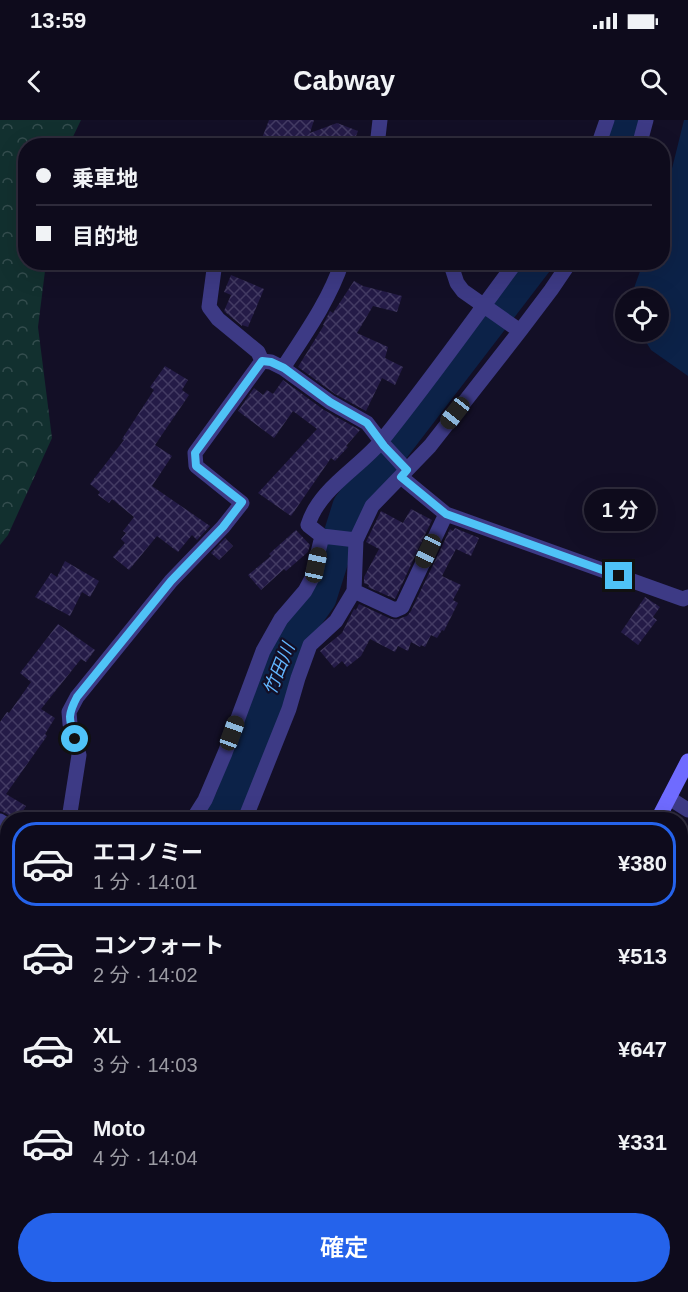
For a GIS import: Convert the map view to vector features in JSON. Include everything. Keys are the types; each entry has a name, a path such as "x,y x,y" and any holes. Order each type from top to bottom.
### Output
{"main road":[{"path":"662,812 688,761"}],"street":[{"path":"378,138 380,120"},
{"path":"601,138 607,120"},
{"path":"641,138 646,120"},
{"path":"214,270 209,307 218,319 258,352 262,361"},
{"path":"284,368 318,313 339,270"},
{"path":"453,270 457,284 463,291 516,329"},
{"path":"354,539 324,537 308,525 311,515 329,491 383,443 487,306 511,270"},
{"path":"248,812 289,709 310,645 336,621 354,591 354,539 372,506 403,470 430,446 516,329 551,290 565,270"},
{"path":"262,361 284,368 330,402 367,423 403,470 446,514 683,599 688,597"},
{"path":"70,812 80,755 70,724 69,712 77,697 171,581 223,527 242,502 196,466 195,453 262,361"},
{"path":"354,591 395,610 402,607 446,514"},
{"path":"197,812 221,762 262,651 282,619 305,591 312,578 324,537"},
{"path":"669,798 688,810"}],"green space":[{"path":"0,120 81,120 72,138 18,138 18,270 45,270 38,327 52,438 8,535 0,545"}],"water":[{"path":"684,120 688,120 688,376 651,350 646,342 669,342 669,288 634,288 640,270 670,270 670,177"}],"building":[{"path":"269,120 314,120 310,133 337,123 358,131 355,138 262,138"},
{"path":"231,275 264,289 248,327 242,326 224,311 231,295 224,292"},
{"path":"354,281 363,286 402,296 397,312 373,306 357,333 388,347 385,358 403,367 395,385 382,378 366,411 335,394 298,367 330,311 333,313"},
{"path":"165,366 188,380 182,390 189,395 155,445 172,456 152,486 210,526 197,540 192,535 178,552 157,536 129,570 113,557 125,543 121,539 126,533 123,531 134,517 112,499 109,503 98,495 100,492 90,484 124,440 122,439 154,390 150,387"},
{"path":"283,380 324,410 360,430 335,461 331,458 291,516 258,493 317,429 293,411 274,438 238,411 254,388 263,395 267,390 273,394"},
{"path":"411,509 432,520 395,599 364,583 364,577 379,549 366,542 381,511 403,523"},
{"path":"455,528 479,538 471,556 456,549 442,576 461,585 453,600 458,603 444,631 442,630 437,638 431,635 425,647 411,642 408,651 398,646 395,652 370,639 361,656 347,667 342,661 334,668 320,651 342,633 354,609 356,610 359,604 391,619 407,616 450,529 453,531"},
{"path":"296,530 310,545 308,552 286,571 284,569 261,590 248,575 271,556 269,554"},
{"path":"225,538 233,546 219,560 211,553"},
{"path":"65,561 99,581 90,597 82,592 70,616 35,597 51,573 57,577"},
{"path":"645,597 660,607 653,617 657,620 638,645 621,632"},
{"path":"58,624 95,650 86,662 81,659 41,709 55,718 45,734 47,736 6,794 26,806 22,812 2,812 0,811 0,722 31,682 20,673"}],"waterway":[{"name":"竹田川","path":"620,138 625,120"},
{"name":"竹田川","path":"223,812 231,801 289,642 320,598 349,506 530,270"}],"route":[{"path":"75,739 69,712 77,697 171,581 223,527 242,502 196,466 195,453 262,361 284,368 330,402 367,423 384,446 407,470 401,477 446,514 619,576"}]}
